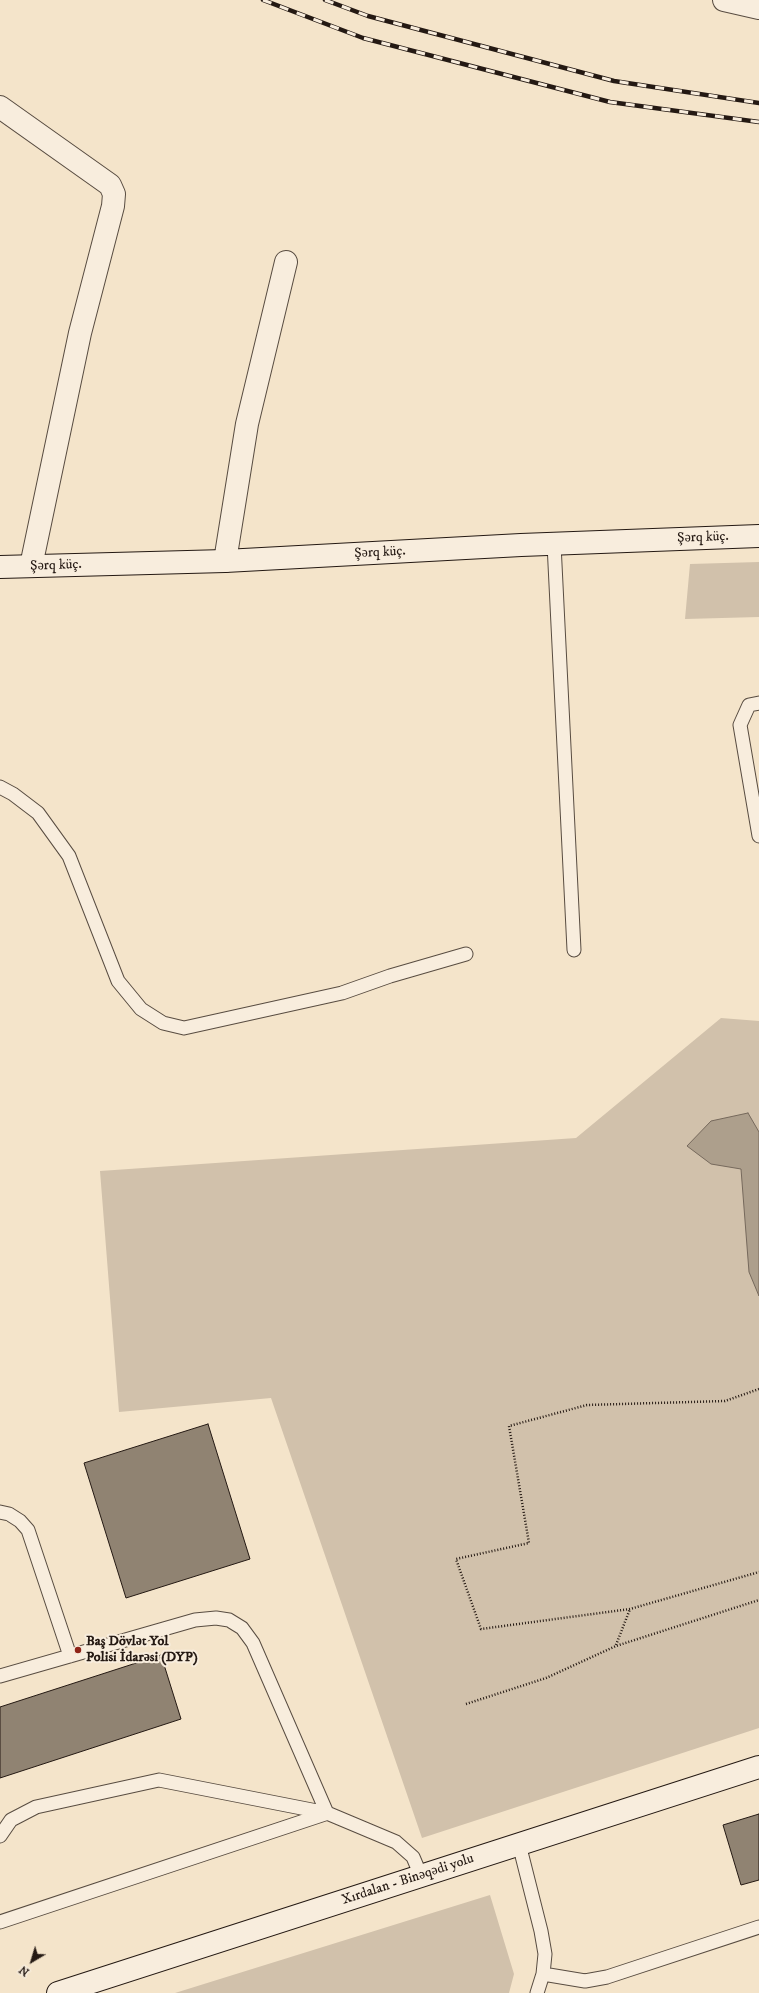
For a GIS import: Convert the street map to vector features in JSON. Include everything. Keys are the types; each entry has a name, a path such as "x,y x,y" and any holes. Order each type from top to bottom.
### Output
{"street":[{"path":"724,0 759,8"},
{"path":"0,107 110,185 114,194 113,206 80,333 31,566"},
{"path":"225,561 247,424 286,262"},
{"name":"Şərq küç.","path":"0,567 225,561 554,544 759,536"},
{"name":"Xırdalan - Binəqədi yolu","path":"58,1993 759,1767"}],"lane":[{"path":"554,544 574,950"},
{"path":"759,703 749,705 740,725 759,836"},
{"path":"0,787 38,813 69,856 118,981 141,1009 163,1023 184,1028 342,993 390,976 466,954"},
{"path":"0,1512 9,1514 20,1521 28,1530 70,1656"},
{"path":"0,1676 195,1620 216,1618 229,1620 242,1628 253,1643 327,1814"},
{"path":"0,1836 11,1820 36,1807 158,1780 327,1814 396,1842 413,1857 421,1876"},
{"path":"0,1922 327,1814"},
{"path":"519,1844 541,1931 545,1954 543,1974 537,1993"},
{"path":"543,1974 585,1981 606,1977 759,1927"}],"path":[{"path":"759,1389 725,1401 587,1404 510,1426 529,1543 456,1559 482,1629 630,1609 759,1572"},
{"path":"466,1704 546,1678 616,1646 759,1600"},
{"path":"616,1646 630,1609"}],"shaded area":[{"path":"759,562 759,617 685,619 690,564"},
{"path":"721,1018 759,1021 759,1728 422,1838 271,1398 119,1412 100,1171 576,1138"},
{"path":"748,1113 759,1132 759,1296 749,1272 741,1169 711,1164 687,1146 711,1121"},
{"path":"490,1895 514,1974 509,1993 175,1993"}],"building":[{"path":"208,1424 250,1559 126,1598 84,1463"},
{"path":"161,1655 181,1719 0,1778 0,1707"},
{"path":"759,1814 759,1880 741,1885 723,1825"}],"railway":[{"path":"263,0 363,38 610,102 759,122"},
{"path":"325,0 368,16 614,81 759,103"}],"place":[{"name":"Baş Dövlət Yol Polisi İdarəsi (DYP)","path":"78,1650"}]}
